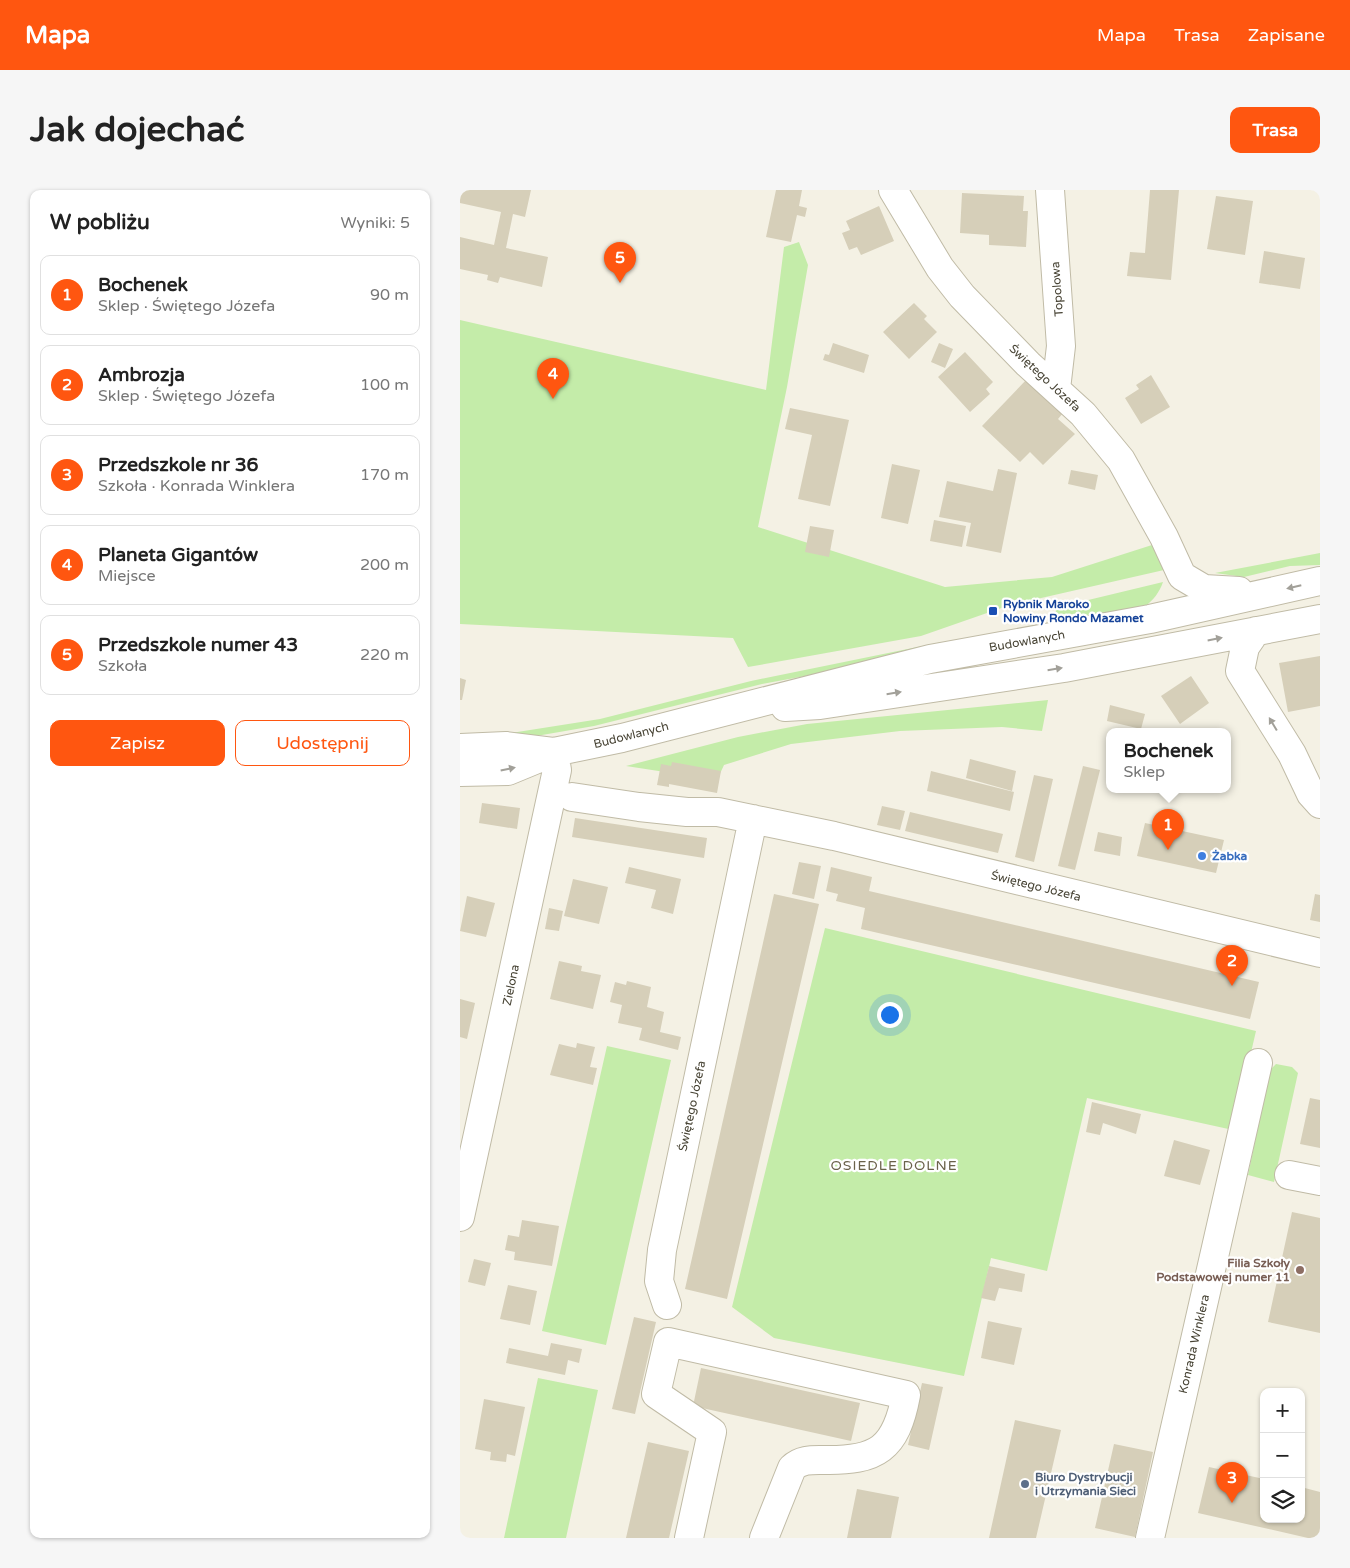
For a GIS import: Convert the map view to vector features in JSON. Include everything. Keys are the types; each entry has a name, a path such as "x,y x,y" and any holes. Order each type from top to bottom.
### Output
{"street":[{"name":"Świętego Józefa","path":"893,190 946,277 972,307 1083,414 1121,460 1164,537 1182,576"},
{"name":"Topolowa","path":"1050,190 1061,346 1056,388"},
{"path":"1162,616 1177,594 1182,576 1204,589 1268,593"},
{"name":"Budowlanych","path":"460,772 508,771 554,752 736,709 930,659 1162,616 1320,581"},
{"name":"Budowlanych","path":"736,709 820,705 1064,668 1320,619"},
{"path":"1256,631 1245,647 1240,671 1298,766 1311,794 1320,804"},
{"name":"Budowlanych","path":"460,748 506,746 554,752"},
{"name":"Zielona","path":"460,1217 556,778 557,770 554,752"},
{"name":"Świętego Józefa","path":"572,797 639,807 688,812 718,812 834,836 1320,953"},
{"name":"Świętego Józefa","path":"667,1305 659,1281 662,1250 752,819"},
{"name":"Konrada Winklera","path":"1150,1538 1258,1063"},
{"path":"1289,1175 1320,1181"},
{"path":"689,1538 712,1432 656,1394 668,1342 906,1395 901,1421 878,1452 862,1459 848,1461 800,1462 792,1468 764,1538"}],"green space":[{"path":"799,242 808,265 787,387 758,527 945,587 1052,577 1152,545 1164,570 1010,605 921,636 748,667 733,638 460,624 460,320 766,390 784,247"},
{"path":"1320,553 1320,565 1290,566 1244,577 1215,573"},
{"path":"1163,582 1156,596 1145,606 1133,612 1104,618 1058,620 1055,608"},
{"path":"942,642 944,647 919,655 762,684 594,726 519,739 511,733 600,719 751,681"},
{"path":"1048,700 1042,731 1002,727 900,731 791,744 724,765 717,780 626,766 738,737 807,724"},
{"path":"825,928 1256,1031 1233,1130 1087,1098 1047,1271 991,1258 964,1376 774,1338 732,1307"},
{"path":"607,1046 671,1060 606,1345 542,1331"},
{"path":"1276,1064 1292,1067 1298,1073 1274,1182 1248,1175 1270,1070"},
{"path":"538,1378 598,1390 566,1538 504,1538"}],"building":[{"path":"460,190 531,190 525,217 513,214 506,248 548,257 542,287 500,277 498,283 487,280 488,275 460,269 460,237 494,245 501,212 460,203"},
{"path":"776,190 802,190 799,206 807,208 805,217 797,215 791,242 766,237"},
{"path":"1150,190 1179,190 1171,280 1127,276 1130,252 1145,253"},
{"path":"962,193 1024,196 1023,211 1028,211 1026,247 989,245 989,235 960,233"},
{"path":"1216,196 1253,201 1245,255 1207,249"},
{"path":"879,206 894,241 861,255 857,247 849,250 842,233 850,230 846,221"},
{"path":"1264,251 1305,258 1300,289 1259,283"},
{"path":"914,303 927,316 924,319 937,332 909,359 883,332"},
{"path":"833,343 869,355 864,373 823,360 825,354 829,355"},
{"path":"939,343 953,349 945,368 931,362"},
{"path":"965,352 993,382 986,389 990,394 970,412 938,377"},
{"path":"1151,375 1170,407 1141,424 1125,398 1139,389 1136,385"},
{"path":"1027,379 1063,413 1058,419 1075,434 1043,465 1030,452 1020,462 982,426"},
{"path":"790,408 849,420 830,506 798,499 812,435 785,429"},
{"path":"892,464 920,470 908,524 881,518"},
{"path":"998,469 1017,473 1001,553 966,546 971,523 939,517 947,481 993,491"},
{"path":"1071,470 1098,475 1095,490 1068,484"},
{"path":"934,520 966,526 962,547 930,541"},
{"path":"810,526 834,530 829,557 805,552"},
{"path":"1320,656 1320,706 1288,712 1279,663"},
{"path":"1191,676 1209,703 1180,724 1161,696"},
{"path":"460,678 466,680 462,700 460,700"},
{"path":"1110,705 1145,714 1141,728 1107,721"},
{"path":"970,759 1016,771 1012,791 966,778"},
{"path":"672,762 721,771 717,793 669,784 669,787 657,785 661,764 671,766"},
{"path":"1083,766 1100,770 1075,870 1058,866"},
{"path":"931,771 1014,792 1010,811 927,791"},
{"path":"1034,775 1053,779 1034,862 1015,857"},
{"path":"482,803 520,808 517,829 479,823"},
{"path":"882,806 905,811 900,830 877,825"},
{"path":"910,812 1003,834 998,853 905,831"},
{"path":"575,818 707,838 704,858 572,837"},
{"path":"1145,823 1224,840 1216,873 1137,856"},
{"path":"1098,832 1122,837 1120,856 1094,851"},
{"path":"799,862 821,866 814,899 792,894"},
{"path":"629,867 681,879 673,914 651,908 656,890 625,883"},
{"path":"831,867 872,877 869,891 1259,982 1250,1019 861,929 865,908 836,901 838,894 826,891"},
{"path":"573,879 608,887 599,924 564,916"},
{"path":"774,894 819,904 727,1299 685,1289"},
{"path":"1315,894 1320,895 1320,922 1310,920"},
{"path":"467,896 495,903 486,937 460,931"},
{"path":"549,908 563,911 559,931 545,929"},
{"path":"559,961 582,966 581,971 601,975 593,1009 550,999"},
{"path":"627,981 651,987 647,1007 664,1012 660,1032 681,1037 678,1050 639,1040 642,1028 618,1023 622,1005 610,1002 615,982 626,985"},
{"path":"460,999 475,1003 467,1039 460,1037"},
{"path":"577,1043 595,1047 590,1067 597,1068 593,1085 550,1075 559,1044 576,1048"},
{"path":"1310,1098 1320,1100 1320,1148 1300,1144"},
{"path":"1092,1102 1141,1114 1136,1134 1103,1123 1100,1135 1086,1132"},
{"path":"1174,1140 1210,1150 1200,1185 1164,1176"},
{"name":"Filia Szkoły Podstawowej numer 11","path":"1292,1212 1320,1218 1320,1333 1268,1322"},
{"path":"522,1220 559,1226 552,1266 514,1260 515,1252 505,1250 508,1235 519,1237"},
{"path":"474,1259 491,1263 485,1286 468,1282"},
{"path":"989,1266 1025,1274 1022,1292 999,1288 995,1301 981,1298"},
{"path":"508,1285 537,1291 530,1325 500,1319"},
{"path":"634,1317 656,1322 635,1414 612,1409"},
{"path":"988,1321 1022,1328 1014,1365 981,1358"},
{"path":"551,1343 582,1349 579,1363 568,1360 565,1375 506,1363 509,1348 548,1356"},
{"path":"701,1368 860,1403 851,1441 693,1406"},
{"path":"922,1383 943,1387 929,1450 908,1445"},
{"path":"484,1399 525,1407 515,1456 507,1454 506,1462 490,1460 491,1452 475,1449"},
{"name":"Biuro Dystrybucji i Utrzymania Sieci","path":"1015,1420 1061,1430 1036,1538 989,1538"},
{"path":"648,1442 689,1451 669,1538 626,1538"},
{"path":"1114,1444 1153,1452 1135,1537 1095,1528"},
{"path":"1209,1467 1260,1478 1260,1523 1305,1523 1305,1488 1320,1492 1320,1538 1308,1538 1198,1513"},
{"path":"857,1489 899,1497 891,1538 847,1538"}],"place":[{"name":"Przedszkole numer 43","path":"620,283"},
{"name":"Planeta Gigantów","path":"553,399"},
{"name":"Rybnik Maroko Nowiny Rondo Mazamet","path":"993,611"},
{"name":"Bochenek","path":"1168,850"},
{"name":"Żabka","path":"1202,856"},
{"name":"Ambrozja","path":"1232,986"},
{"name":"Filia Szkoły Podstawowej numer 11","path":"1300,1270"},
{"name":"Biuro Dystrybucji i Utrzymania Sieci","path":"1025,1484"},
{"name":"Przedszkole nr 36","path":"1232,1503"}],"district":[{"name":"OSIEDLE DOLNE","path":"894,1165"}]}
